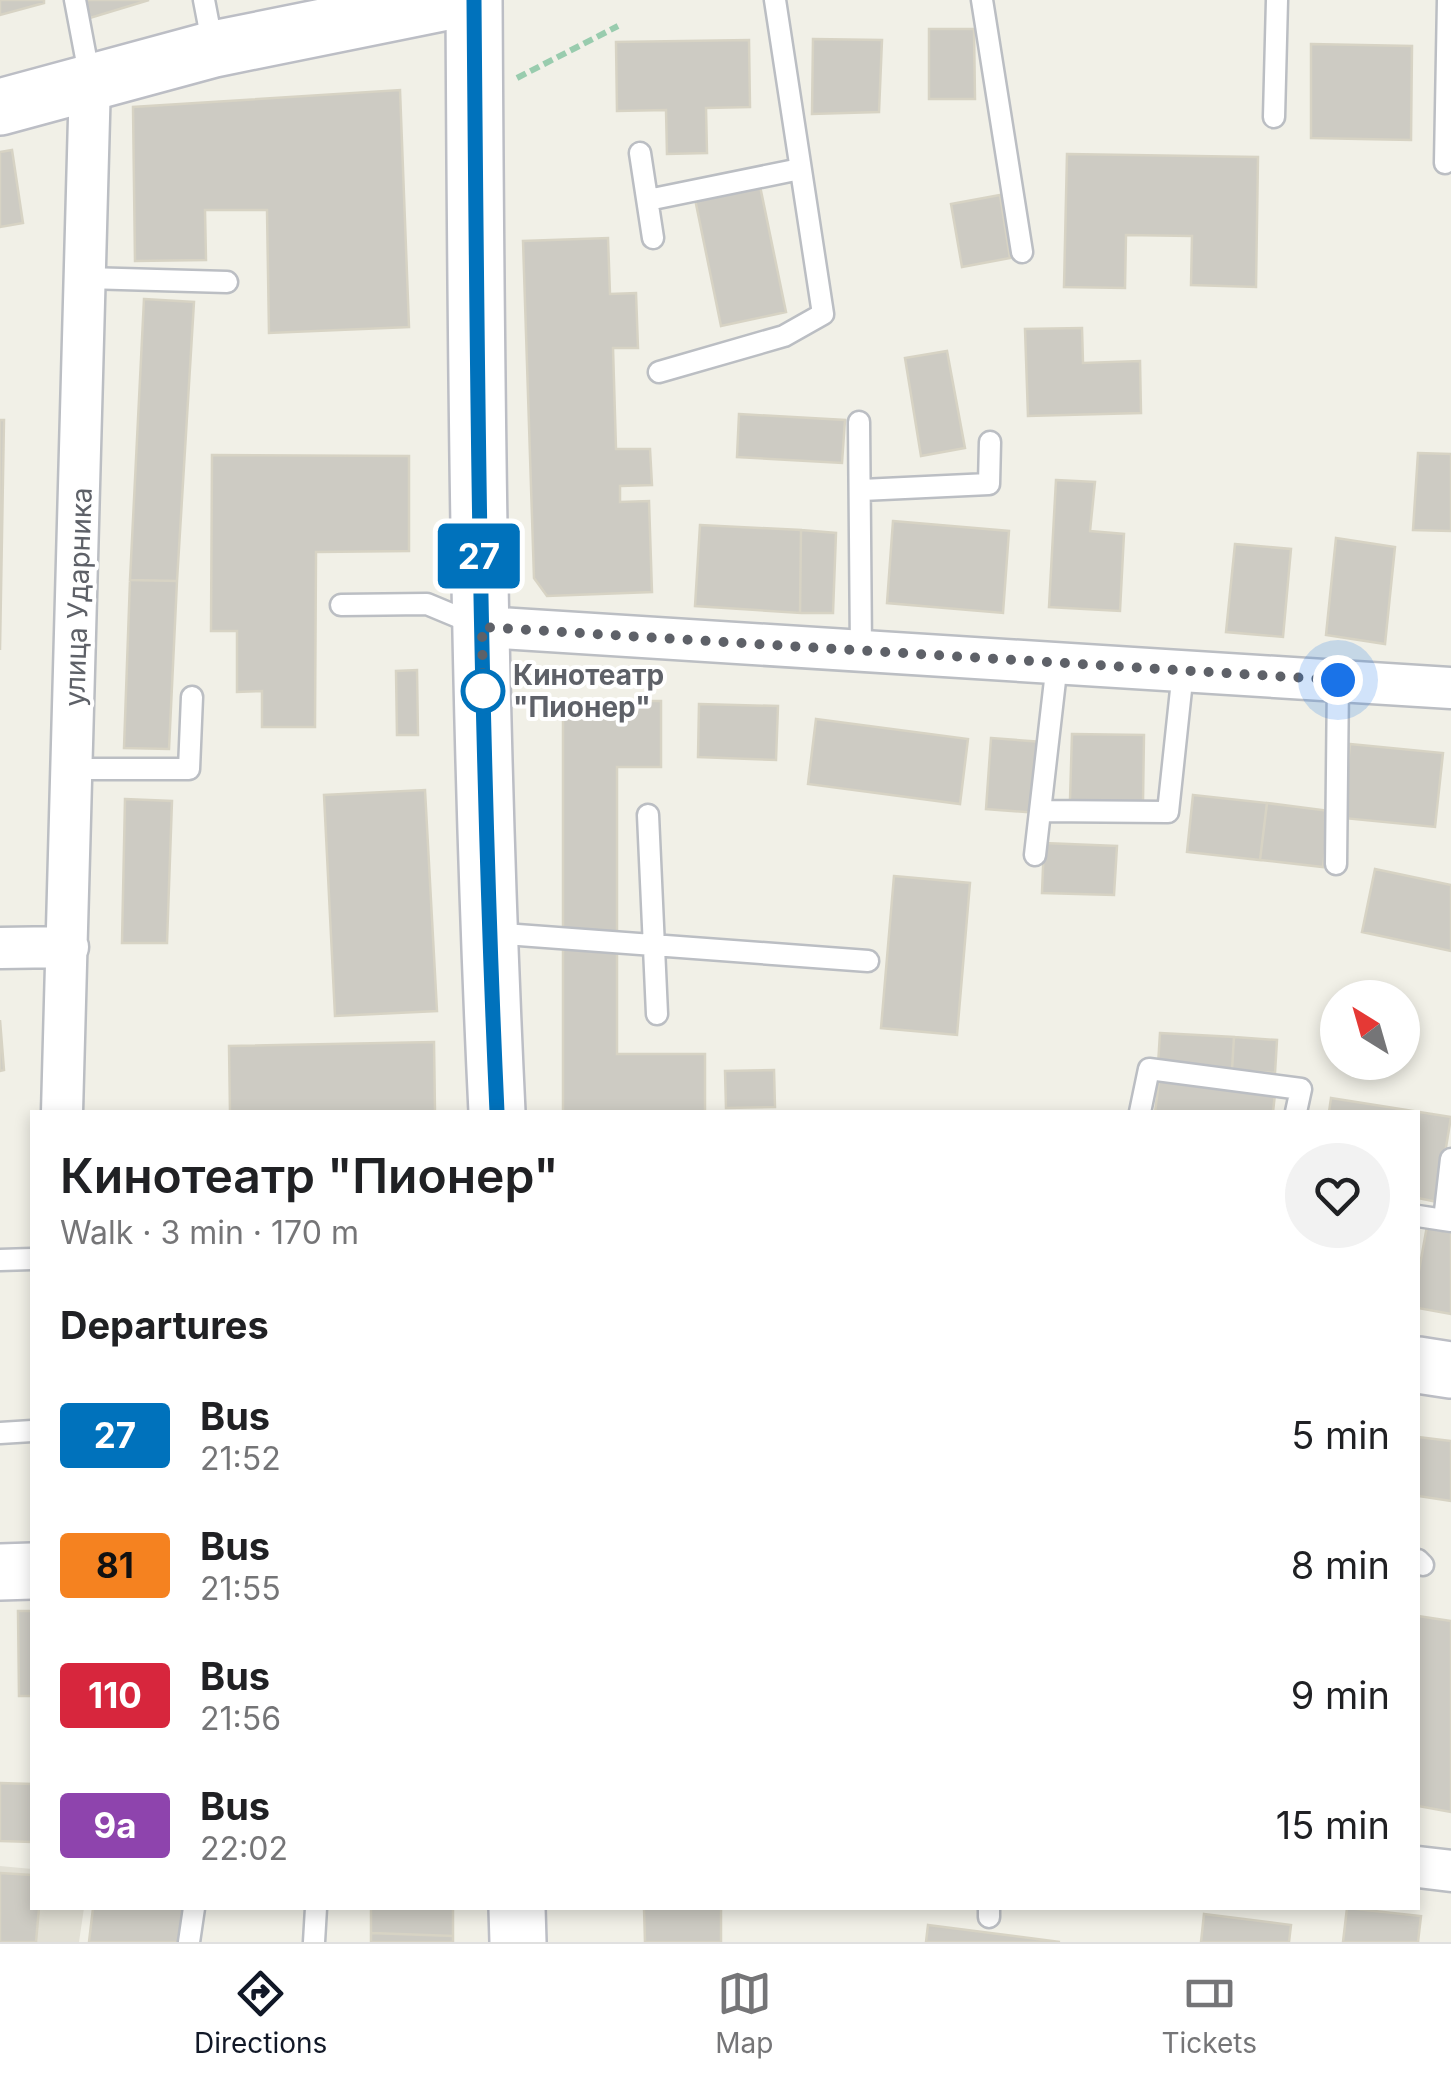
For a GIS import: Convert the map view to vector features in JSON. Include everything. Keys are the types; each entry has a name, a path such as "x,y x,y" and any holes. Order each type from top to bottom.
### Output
{"main road":[{"path":"0,106 90,81 209,25 456,0"},
{"path":"474,0 488,933 497,1110"},
{"path":"1420,1364 1451,1370"},
{"path":"0,1572 30,1571"},
{"path":"517,1910 518,1942"}],"street":[{"name":"улица Ударника","path":"62,1110 90,81"},
{"path":"482,627 1451,688"},
{"path":"0,948 68,947"},
{"path":"1420,1867 1451,1871"}],"lane":[{"path":"74,0 90,81"},
{"path":"659,372 784,336 823,314 775,0"},
{"path":"982,0 1022,252"},
{"path":"1274,117 1277,0"},
{"path":"1446,163 1448,0"},
{"path":"640,154 654,238"},
{"path":"648,200 800,169"},
{"path":"86,278 227,282"},
{"path":"859,422 861,650"},
{"path":"862,490 989,484 990,442"},
{"path":"341,605 427,604 482,627"},
{"path":"1035,856 1057,663"},
{"path":"1040,812 1168,812 1183,671"},
{"path":"1336,864 1338,680"},
{"path":"73,769 190,769 192,697"},
{"path":"648,815 657,1014"},
{"path":"488,933 868,962"},
{"path":"1140,1110 1148,1069 1301,1089 1296,1110"},
{"path":"1420,1216 1448,1220 1451,1160"},
{"path":"0,1260 30,1258"},
{"path":"0,1433 30,1431"},
{"path":"189,1942 194,1910"},
{"path":"314,1942 316,1910"}],"path":[{"path":"503,85 618,26"}],"shaded area":[{"path":"0,1866 30,1869 30,1910 84,1910 79,1942 0,1942"}],"building":[{"path":"0,0 44,0 44,3 0,15"},
{"path":"85,0 149,0 90,18"},
{"path":"929,29 974,29 975,99 929,99"},
{"path":"813,39 882,40 879,112 812,114"},
{"path":"749,40 750,107 706,108 707,153 667,154 666,110 617,111 616,42"},
{"path":"1311,44 1412,46 1411,140 1311,138"},
{"path":"400,90 409,327 269,333 267,210 205,210 206,260 135,261 133,107"},
{"path":"12,150 23,223 0,227 0,152"},
{"path":"1067,154 1258,157 1256,287 1191,285 1192,236 1126,235 1125,288 1064,287"},
{"path":"760,186 786,312 721,326 695,199"},
{"path":"1000,195 1010,258 962,267 951,204"},
{"path":"608,238 610,294 636,293 638,348 613,348 616,449 650,449 652,485 620,486 620,502 649,501 652,592 547,596 534,578 523,241"},
{"path":"144,299 194,302 177,581 130,580"},
{"path":"1082,328 1083,363 1140,361 1141,413 1028,416 1025,329"},
{"path":"947,351 965,448 921,456 905,358"},
{"path":"739,414 845,420 842,463 737,457"},
{"path":"0,420 4,420 0,650"},
{"path":"1418,453 1451,454 1451,531 1413,530"},
{"path":"212,455 409,456 409,551 316,552 315,727 262,727 262,691 237,692 237,631 211,631"},
{"path":"1056,480 1095,482 1090,531 1124,534 1120,611 1049,607"},
{"path":"893,521 1009,531 1003,613 887,603"},
{"path":"700,525 801,530 800,613 695,606"},
{"path":"801,530 836,533 833,613 800,613"},
{"path":"1336,538 1395,547 1385,644 1326,635"},
{"path":"1235,544 1291,549 1283,637 1226,632"},
{"path":"130,580 177,581 169,749 124,748"},
{"path":"417,670 418,735 397,735 396,671"},
{"path":"563,701 661,701 661,767 617,767 617,1054 705,1054 705,1110 563,1110"},
{"path":"699,704 778,706 776,760 698,757"},
{"path":"816,719 968,739 960,804 808,784"},
{"path":"1072,734 1144,735 1143,802 1070,800"},
{"path":"991,738 1042,742 1037,813 986,809"},
{"path":"1350,744 1443,753 1435,827 1343,818"},
{"path":"425,790 437,1011 335,1016 324,795"},
{"path":"1193,795 1267,803 1260,860 1187,852"},
{"path":"125,799 172,801 167,943 122,943"},
{"path":"1267,803 1330,811 1323,867 1260,860"},
{"path":"1044,843 1117,846 1114,895 1042,893"},
{"path":"1375,869 1451,885 1451,951 1362,932"},
{"path":"894,876 970,883 957,1035 881,1028"},
{"path":"0,1020 4,1070 0,1071"},
{"path":"1160,1033 1234,1037 1232,1070 1158,1065"},
{"path":"1234,1037 1277,1040 1275,1073 1232,1070"},
{"path":"434,1042 435,1110 230,1110 229,1046"},
{"path":"774,1070 775,1107 726,1108 725,1071"},
{"path":"1159,1081 1275,1094 1273,1110 1155,1110"},
{"path":"1331,1098 1407,1110 1329,1110"},
{"path":"1420,1112 1451,1117 1437,1202 1420,1198"},
{"path":"1427,1226 1451,1231 1451,1314 1420,1308 1420,1265"},
{"path":"1420,1437 1451,1441 1451,1501 1420,1496"},
{"path":"18,1611 30,1611 30,1696 19,1696"},
{"path":"1420,1616 1451,1621 1451,1812 1420,1806"},
{"path":"0,1783 30,1784 30,1842 0,1841"},
{"path":"0,1873 30,1875 30,1910 39,1910 36,1942 0,1942"},
{"path":"93,1910 190,1910 184,1942 89,1942"},
{"path":"371,1910 453,1910 453,1936 371,1933"},
{"path":"644,1910 721,1910 721,1942 645,1942"},
{"path":"1347,1910 1421,1916 1418,1942 1343,1942"},
{"path":"1204,1914 1291,1925 1289,1942 1201,1942"},
{"path":"928,1925 1060,1942 926,1942"},
{"path":"371,1933 453,1936 453,1942 371,1942"}],"bus line":[{"name":"27","path":"474,0 479,572 488,933 497,1110"}],"place":[{"name":"Кинотеатр \"Пионер\"","path":"483,691"}],"route":[{"path":"483,691 482,627 1338,680"}]}
